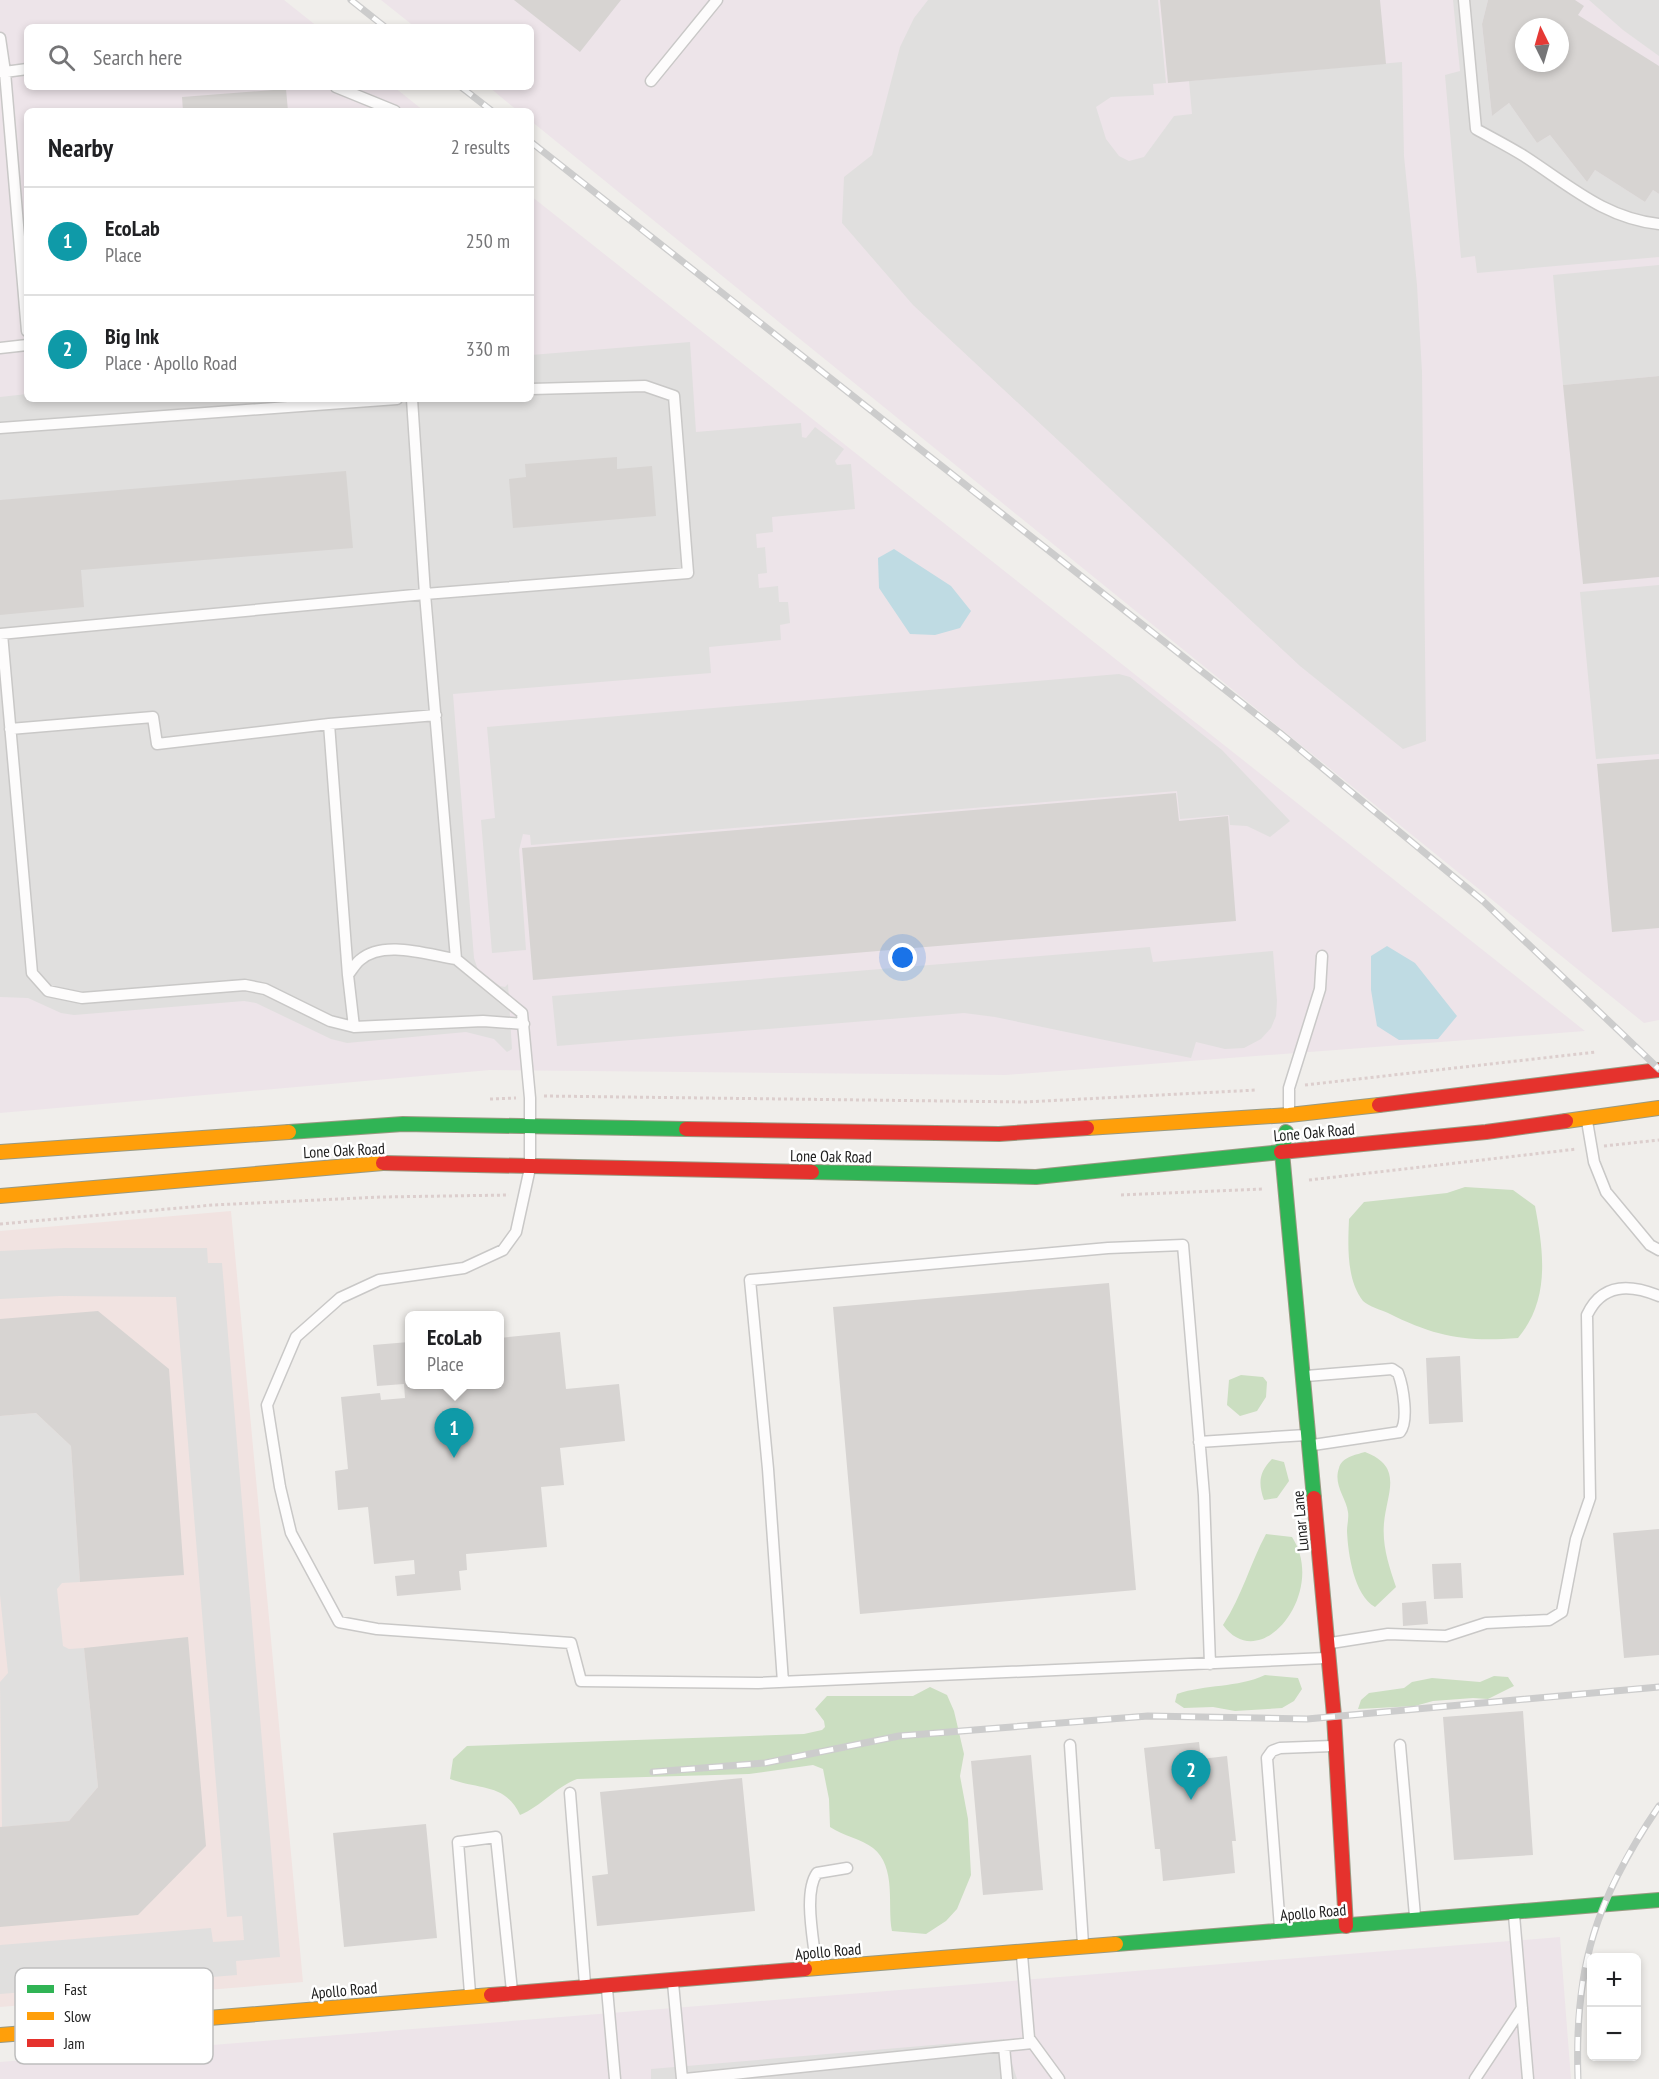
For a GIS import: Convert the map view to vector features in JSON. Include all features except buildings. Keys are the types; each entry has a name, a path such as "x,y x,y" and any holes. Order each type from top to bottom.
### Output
{"main road":[{"name":"Lone Oak Road","path":"0,1152 403,1124 999,1134 1289,1115 1558,1085 1659,1071"},
{"name":"Lone Oak Road","path":"0,1196 369,1163 1036,1177 1486,1132 1659,1108"},
{"name":"Lunar Lane","path":"1289,1115 1282,1152 1328,1644 1346,1926"},
{"name":"Apollo Road","path":"213,2018 1659,1900"},
{"name":"Apollo Road","path":"0,2035 15,2034"}],"lane":[{"path":"651,81 717,0"},
{"path":"1464,0 1476,129 1522,155 1604,210 1640,222 1659,224"},
{"path":"0,38 24,300"},
{"path":"3,72 24,69"},
{"path":"343,90 387,108"},
{"path":"0,348 24,345"},
{"path":"524,1024 483,1021 354,1027 330,1022 266,989 245,985 82,998 48,991 32,973 1,634 425,594 688,573 674,396 645,386 534,389"},
{"path":"0,428 356,402"},
{"path":"412,402 425,594 456,959"},
{"path":"10,729 153,717 157,744 329,724 436,715"},
{"path":"329,724 354,1027"},
{"path":"348,975 360,959 375,951 399,950 456,959 522,1013 531,1126 530,1168 516,1232 503,1250 464,1268 379,1280 340,1298 296,1338 267,1405 280,1487 291,1533 339,1622 377,1629 570,1643 581,1681 783,1682 1329,1658"},
{"path":"1289,1115 1289,1088 1320,989 1322,956"},
{"path":"1586,1119 1592,1148 1606,1192 1650,1245 1659,1250"},
{"path":"783,1682 768,1469 750,1280 1108,1248 1183,1245 1204,1495 1210,1664"},
{"path":"1328,1644 1388,1634 1446,1636 1486,1623 1549,1620 1562,1612 1576,1539 1590,1498 1587,1315 1593,1302 1612,1289 1634,1287 1659,1296"},
{"path":"1199,1442 1309,1440 1394,1435 1404,1427 1398,1373 1384,1369 1303,1376"},
{"path":"1070,1745 1084,1947"},
{"path":"1400,1745 1415,1920"},
{"path":"1280,1931 1268,1758 1272,1751 1280,1748 1336,1746"},
{"path":"570,1793 585,1987"},
{"path":"470,1997 458,1842 496,1838 512,1993"},
{"path":"816,1968 810,1896 811,1881 817,1873 847,1868"},
{"path":"1514,1911 1528,2079"},
{"path":"1022,1952 1029,2038 1059,2079"},
{"path":"672,1980 683,2079 1032,2043"},
{"path":"607,1986 615,2079"},
{"path":"1475,2079 1522,2008"},
{"path":"1004,2046 1007,2079"}],"path":[{"path":"486,1099 554,1095 1025,1102 1289,1088 1322,1081 1602,1052"},
{"path":"1111,1195 1253,1192 1285,1183 1659,1140"},
{"path":"0,1224 213,1205 381,1197 524,1194"}],"shaded area":[{"path":"0,0 284,0 314,24 24,24 24,90 398,90 420,108 24,108 24,402 534,402 534,198 1585,1031 1006,1075 490,1070 0,1113"},
{"path":"381,0 1659,0 1659,1020 1644,1023 534,123 534,108 514,108 493,90 534,90 534,24 411,24"},
{"path":"928,0 1158,0 1166,83 1153,84 1154,95 1111,97 1096,107 1106,139 1119,156 1129,161 1144,157 1174,116 1192,114 1189,81 1402,62 1404,156 1417,285 1422,372 1426,741 1403,749 1300,666 913,305 842,223 844,177 872,155 900,47 914,18"},
{"path":"1453,0 1488,0 1482,24 1492,116 1509,103 1537,143 1550,135 1587,182 1595,170 1645,202 1653,190 1659,194 1659,257 1477,273 1475,256 1461,258 1445,75 1460,71"},
{"path":"1589,0 1659,0 1659,56 1623,30"},
{"path":"1659,265 1659,376 1563,385 1553,275"},
{"path":"690,342 696,432 801,423 802,437 806,438 815,427 844,449 835,461 837,465 851,464 855,509 772,517 773,532 756,534 757,548 765,547 767,573 758,574 759,588 778,586 779,602 788,602 790,623 780,625 781,640 709,647 711,673 453,694 474,958 478,970 500,986 505,987 508,984 512,1049 507,1052 494,1039 466,1032 347,1043 331,1039 256,1003 244,1001 74,1015 61,1013 28,998 0,997 0,397 24,394 24,402 534,402 534,355"},
{"path":"1659,585 1659,754 1596,759 1580,592"},
{"path":"1119,674 1130,677 1222,750 1290,821 1270,837 1247,826 1230,825 1229,815 1180,819 1177,791 531,845 530,835 523,834 519,850 526,950 492,953 481,820 495,818 487,727"},
{"path":"1150,947 1153,962 1273,951 1277,1001 1276,1016 1271,1028 1261,1039 1244,1048 1225,1049 1196,1042 1191,1058 995,1017 964,1013 557,1046 552,996"},
{"path":"231,1211 303,1982 213,1989 213,1968 15,1968 15,2006 0,2007 0,1231"},
{"path":"65,1248 207,1248 208,1263 222,1263 280,1957 236,1961 237,1975 213,1977 213,1968 15,1968 15,1993 0,1994 0,1945 211,1928 213,1942 244,1940 242,1916 227,1917 176,1297 60,1296 0,1299 0,1251"},
{"path":"36,1413 71,1446 80,1582 62,1583 57,1589 63,1646 69,1649 84,1648 98,1787 69,1821 2,1827 0,1682 8,1673 0,1595 0,1416"},
{"path":"1560,1937 1571,2079 0,2079 0,2062 15,2061 15,2064 213,2064 213,2045"},
{"path":"1004,2039 1017,2079 651,2079 651,2069"}],"green space":[{"path":"1465,1187 1513,1190 1535,1206 1542,1258 1540,1292 1528,1323 1518,1338 1482,1339 1436,1333 1365,1303 1357,1292 1349,1262 1349,1219 1364,1202 1447,1193"},
{"path":"1241,1375 1263,1377 1267,1382 1266,1397 1257,1411 1240,1416 1227,1405 1229,1380"},
{"path":"1365,1452 1385,1465 1390,1482 1384,1540 1396,1587 1375,1607 1368,1601 1357,1584 1348,1540 1347,1506 1338,1480 1339,1468 1343,1461"},
{"path":"1272,1459 1284,1462 1289,1481 1277,1498 1264,1500 1261,1478 1264,1468"},
{"path":"1266,1534 1292,1537 1301,1559 1302,1581 1296,1603 1285,1621 1271,1635 1255,1641 1238,1638 1223,1625"},
{"path":"1265,1675 1298,1678 1302,1689 1294,1701 1282,1708 1235,1711 1213,1707 1184,1708 1175,1702 1177,1694 1244,1682"},
{"path":"1494,1676 1508,1677 1514,1686 1488,1699 1433,1701 1415,1706 1358,1709 1361,1700 1369,1693 1404,1688 1412,1682 1432,1678 1480,1682"},
{"path":"930,1687 947,1695 954,1711 964,1754 960,1776 968,1819 971,1875 957,1909 946,1921 926,1934 892,1931 890,1887 881,1856 869,1845 830,1827 829,1799 823,1769 813,1765 749,1774 577,1779 520,1815 507,1797 499,1792 450,1779 453,1759 467,1746 804,1734 822,1730 825,1727 824,1721 815,1709 827,1696 913,1696"}],"water":[{"path":"894,549 951,586 971,611 960,628 935,635 910,634 879,588 878,558"},
{"path":"1387,946 1415,963 1457,1016 1438,1039 1399,1040 1377,1026 1371,990 1371,956"}],"railway":[{"path":"351,0 381,24"},
{"path":"465,90 488,108"},
{"path":"534,144 1280,733 1483,901 1659,1069"},
{"path":"653,1772 765,1763 899,1736 1148,1716 1307,1719 1659,1687"},
{"path":"1578,2079 1580,2002 1593,1935 1619,1872 1659,1806"}],"traffic: fast":[{"path":"289,1132 403,1124 686,1129"},
{"path":"1286,1132 1282,1152 1314,1498"},
{"path":"812,1172 1036,1177 1281,1152"},
{"path":"1116,1944 1659,1900"}],"traffic: slow":[{"path":"1087,1128 1289,1115 1379,1105"},
{"path":"1566,1121 1659,1108"},
{"path":"0,1152 289,1132"},
{"path":"0,1196 383,1163"},
{"path":"805,1969 1116,1944"},
{"path":"213,2018 491,1995"},
{"path":"0,2035 15,2034"}],"traffic: jam":[{"path":"1379,1105 1659,1070"},
{"path":"1281,1152 1486,1132 1566,1121"},
{"path":"686,1129 999,1134 1087,1128"},
{"path":"383,1163 812,1172"},
{"path":"1314,1498 1334,1716 1346,1926"},
{"path":"491,1995 805,1969"}],"place":[{"name":"EcoLab","path":"454,1458"},
{"name":"Big Ink","path":"1191,1800"}]}
